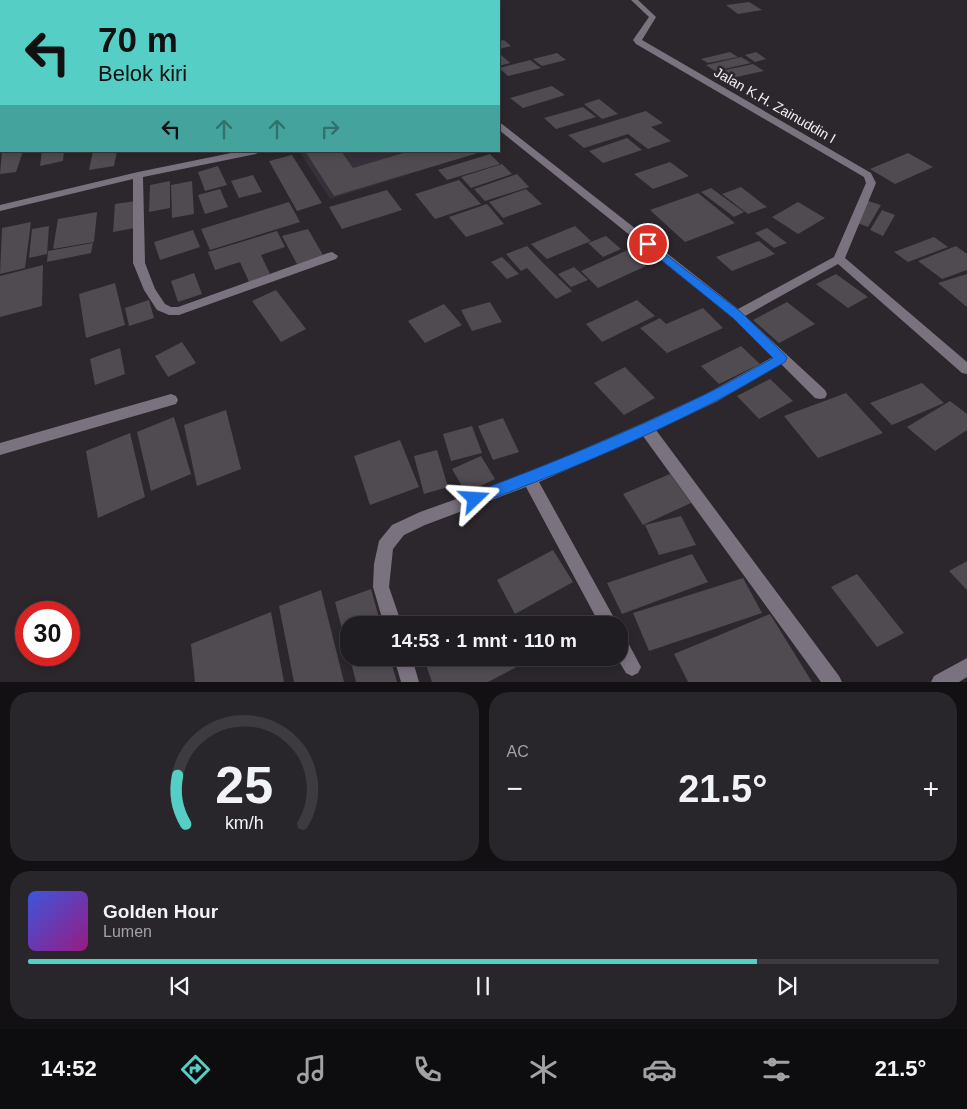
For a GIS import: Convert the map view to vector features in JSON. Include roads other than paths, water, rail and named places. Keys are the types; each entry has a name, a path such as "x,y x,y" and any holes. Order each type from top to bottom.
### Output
{"street":[{"name":"Jalan K.H. Zainuddin I","path":"634,0 653,17 637,40 639,42 868,175 871,183 839,259"},
{"path":"500,127 737,315 820,394"},
{"path":"0,208 138,175 251,152"},
{"path":"138,175 139,263 150,290 161,307 169,311 187,308 332,256"},
{"path":"737,315 839,259 967,369"},
{"path":"390,616 380,587 382,564 385,546 398,530 420,519 530,478 646,428 711,398 781,358"},
{"path":"0,449 171,400"},
{"path":"646,428 833,682"},
{"path":"530,478 604,616"},
{"path":"628,660 632,667"},
{"path":"405,666 410,682"},
{"path":"940,682 967,667"}]}
